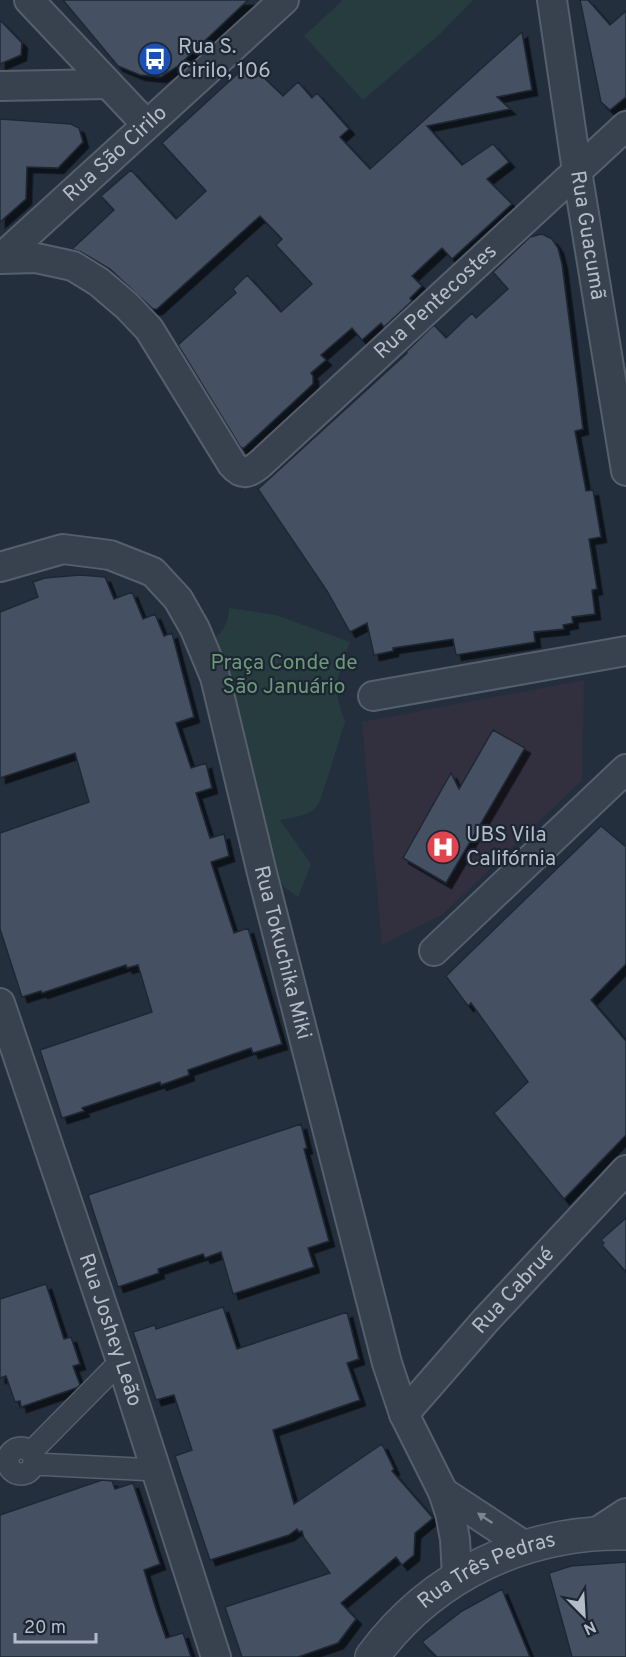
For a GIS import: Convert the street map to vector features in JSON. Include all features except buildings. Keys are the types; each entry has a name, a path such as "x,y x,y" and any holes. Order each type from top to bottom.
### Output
{"street":[{"path":"29,0 146,124"},
{"name":"Rua São Cirilo","path":"0,259 284,0"},
{"name":"Rua Guacumã","path":"552,0 576,171 626,471"},
{"path":"0,86 108,84"},
{"name":"Rua Pentecostes","path":"0,259 36,258 73,266 99,282 127,306 149,328 232,464 243,473 248,473 260,465 626,126"},
{"name":"Rua Tokuchika Miki","path":"0,567 63,549 110,555 153,572 178,599 195,630 215,677 261,873 384,1351 404,1414 443,1492 450,1513 455,1539 457,1577"},
{"path":"373,696 626,651"},
{"path":"435,951 626,769"},
{"name":"Rua Joshey Leão","path":"0,1003 121,1361 216,1657"},
{"name":"Rua Cabrué","path":"404,1414 486,1320 626,1170"},
{"path":"5,1468 25,1474 33,1458 121,1361"},
{"path":"33,1458 156,1470"},
{"path":"443,1492 525,1546"},
{"path":"611,1532 626,1513"},
{"name":"Rua Três Pedras","path":"372,1657 386,1638 417,1606 457,1577 496,1557 525,1546 558,1538 611,1532"}],"shaded area":[{"name":"UBS Vila Califórnia","path":"584,680 582,780 443,914 382,945 362,722"}],"green space":[{"path":"343,0 473,0 441,33 363,100 304,36"},
{"name":"Praça Conde de São Januário","path":"229,608 276,615 350,642 338,677 337,691 345,722 320,801 308,813 280,820 311,864 298,897 284,887 281,881 223,656 216,637 226,624"}],"place":[{"name":"Rua S. Cirilo, 106","path":"155,59"},
{"name":"UBS Vila Califórnia","path":"443,847"}]}
